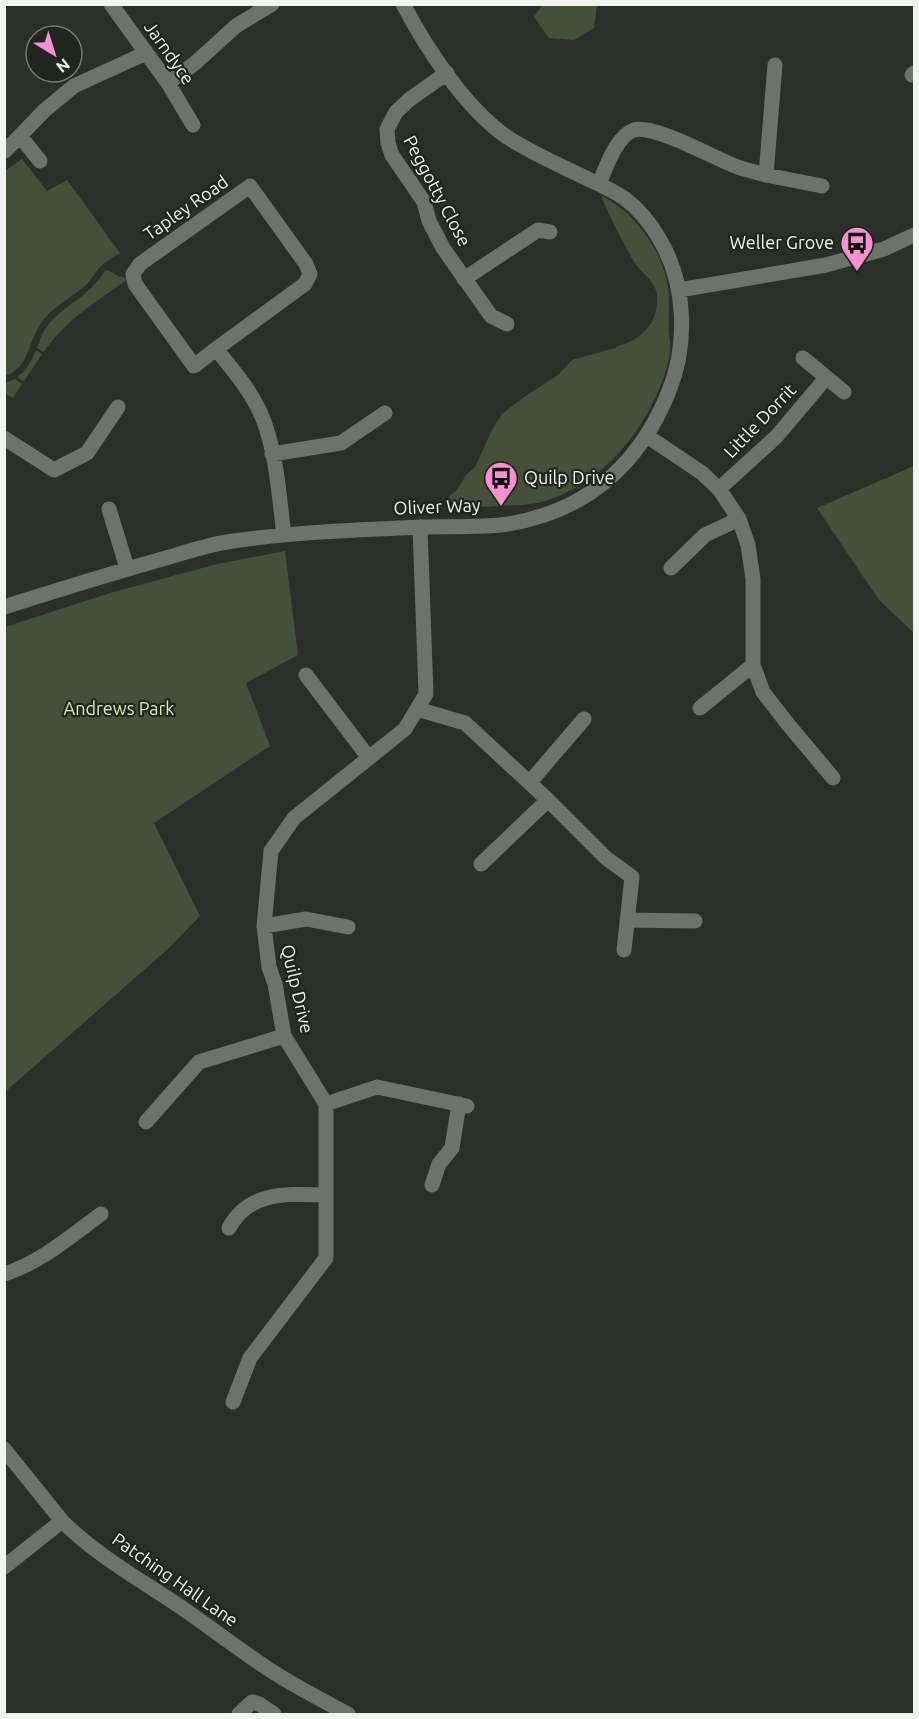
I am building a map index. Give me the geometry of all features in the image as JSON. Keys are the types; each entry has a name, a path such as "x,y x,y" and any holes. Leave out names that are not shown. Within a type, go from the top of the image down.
{"street":[{"name":"Jarndyce","path":"111,4 168,83 193,124"},
{"path":"168,83 194,64 236,26 272,4"},
{"name":"Oliver Way","path":"4,607 127,568 223,542 284,535 507,524 544,515 575,503 603,486 628,462 647,436 671,388 681,351 679,290 672,262 660,239 644,215 623,197 536,153 484,119 447,73 403,4"},
{"path":"5,151 45,110 74,86 146,52"},
{"path":"766,175 775,65"},
{"name":"Peggotty Close","path":"447,73 410,99 396,112 387,129 388,143 392,155 424,202 429,221 443,248 491,316 507,324"},
{"path":"599,184 619,143 625,136 634,130 648,130 670,137 737,167 822,186"},
{"path":"20,136 40,160"},
{"name":"Tapley Road","path":"250,186 306,264 310,274 305,284 216,349 194,366 135,284 133,274 140,264 250,186"},
{"name":"Peggotty Close","path":"464,279 530,234 538,230 550,232"},
{"path":"679,290 826,265 884,249 915,235"},
{"path":"216,349 249,391 263,419 272,454 284,535"},
{"path":"803,358 844,392"},
{"name":"Little Dorrit","path":"719,489 776,437 826,378"},
{"path":"4,438 54,470 87,453 118,407"},
{"path":"272,454 341,443 385,413"},
{"path":"647,436 702,473 719,489 739,519 748,545 753,579 753,664 764,692 833,778"},
{"path":"110,509 127,568"},
{"path":"671,568 705,535 739,519"},
{"name":"Quilp Drive","path":"326,1104 284,1036 275,984 269,967 264,926 271,851 294,818 405,729 426,694 420,527"},
{"path":"700,708 753,664"},
{"path":"306,675 369,758"},
{"path":"417,709 465,723 606,858 632,877 624,950"},
{"path":"530,783 584,719"},
{"path":"481,864 548,800"},
{"name":"Quilp Drive","path":"264,926 306,919 348,927"},
{"path":"627,920 695,921"},
{"path":"146,1122 199,1062 284,1036"},
{"path":"233,1402 250,1358 326,1258 326,1104 377,1087 463,1105 452,1148 439,1164 432,1185"},
{"path":"229,1228 233,1220 245,1208 260,1199 286,1195 326,1195"},
{"path":"4,1274 16,1271 56,1247 101,1214"},
{"name":"Patching Hall Lane","path":"4,1449 72,1532 264,1667 346,1714"},
{"path":"4,1567 62,1521"},
{"path":"239,1714 252,1702 274,1714"}],"green space":[{"path":"542,5 597,5 594,28 574,40 549,38 534,17"},
{"path":"22,159 47,191 67,180 120,253 103,264 86,285 48,315 38,328 18,368 5,376 5,171"},
{"path":"603,196 625,212 644,232 664,269 669,297 670,350 667,368 655,398 624,447 596,474 580,485 563,494 533,504 452,510 446,507 449,496 457,490 466,475 475,467 502,414 558,375 572,360 630,342 645,331 653,319 657,304 656,290 633,260 609,214"},
{"path":"108,270 127,280 71,321 44,352 37,348 42,334 54,318 85,294"},
{"path":"36,350 42,354 24,381 17,377 27,368"},
{"path":"15,379 22,384 13,398 5,395 5,383"},
{"path":"914,466 914,633 879,600 817,508"},
{"name":"Andrews Park","path":"285,551 298,655 246,683 270,746 154,823 200,916 169,948 5,1092 5,627 110,593 217,564"}],"place":[{"name":"Weller Grove","path":"857,272"},
{"name":"Quilp Drive","path":"501,507"}]}
